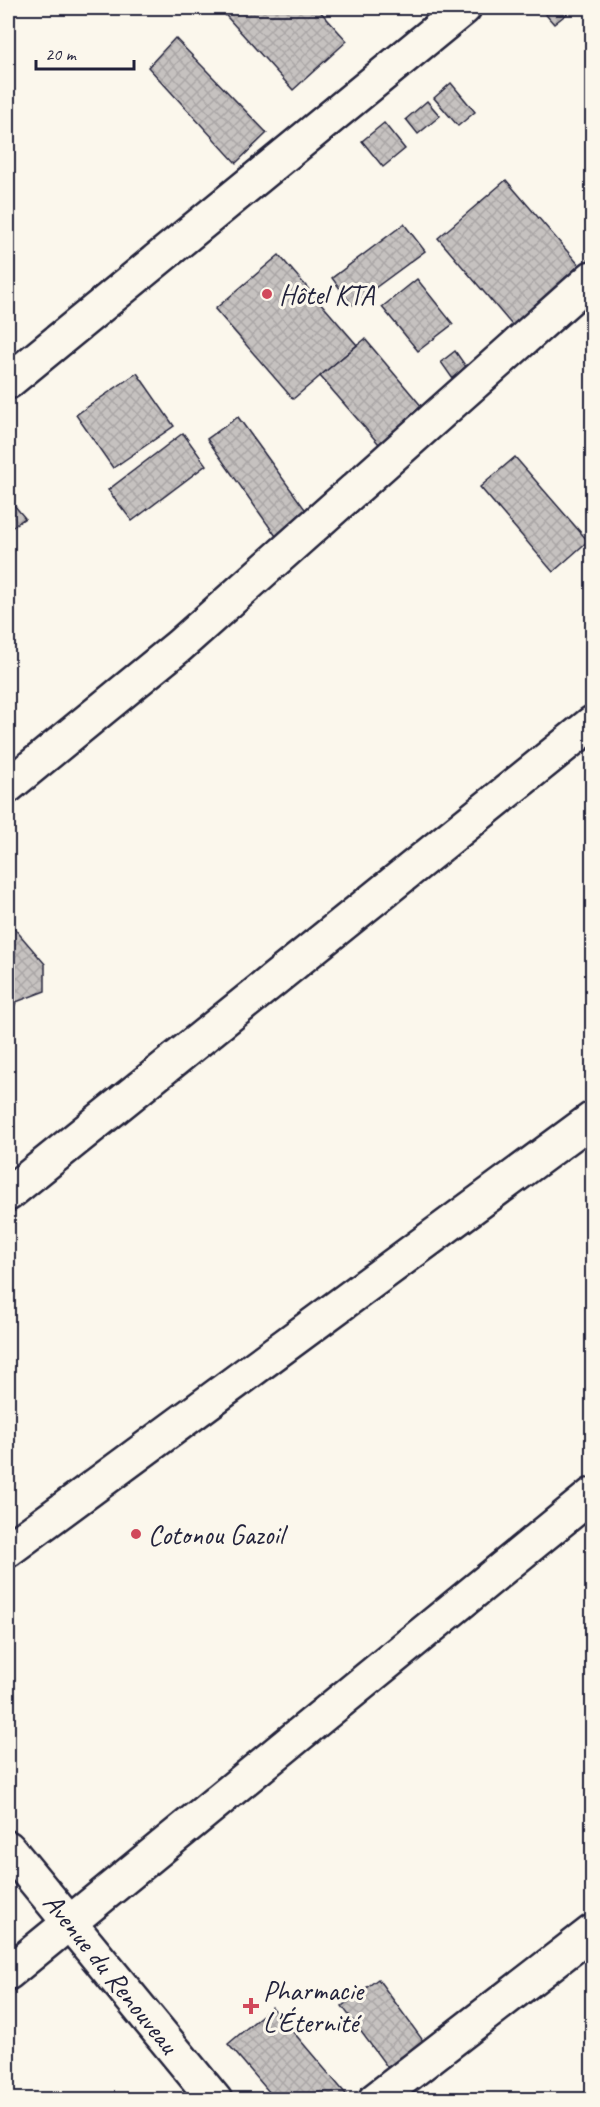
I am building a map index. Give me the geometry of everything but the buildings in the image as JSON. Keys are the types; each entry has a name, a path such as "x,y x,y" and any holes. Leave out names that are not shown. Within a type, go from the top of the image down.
{"street":[{"path":"8,382 464,8"},
{"path":"8,786 179,646 592,278"},
{"path":"8,1194 592,723"},
{"path":"8,1550 592,1119"},
{"path":"8,1973 592,1495"},
{"name":"Avenue du Renouveau","path":"8,1848 214,2100"},
{"path":"375,2100 592,1932"}],"place":[{"name":"Hôtel KTA","path":"267,294"},
{"name":"Cotonou Gazoil","path":"136,1534"},
{"name":"Pharmacie L'Éternité","path":"251,2006"}]}
